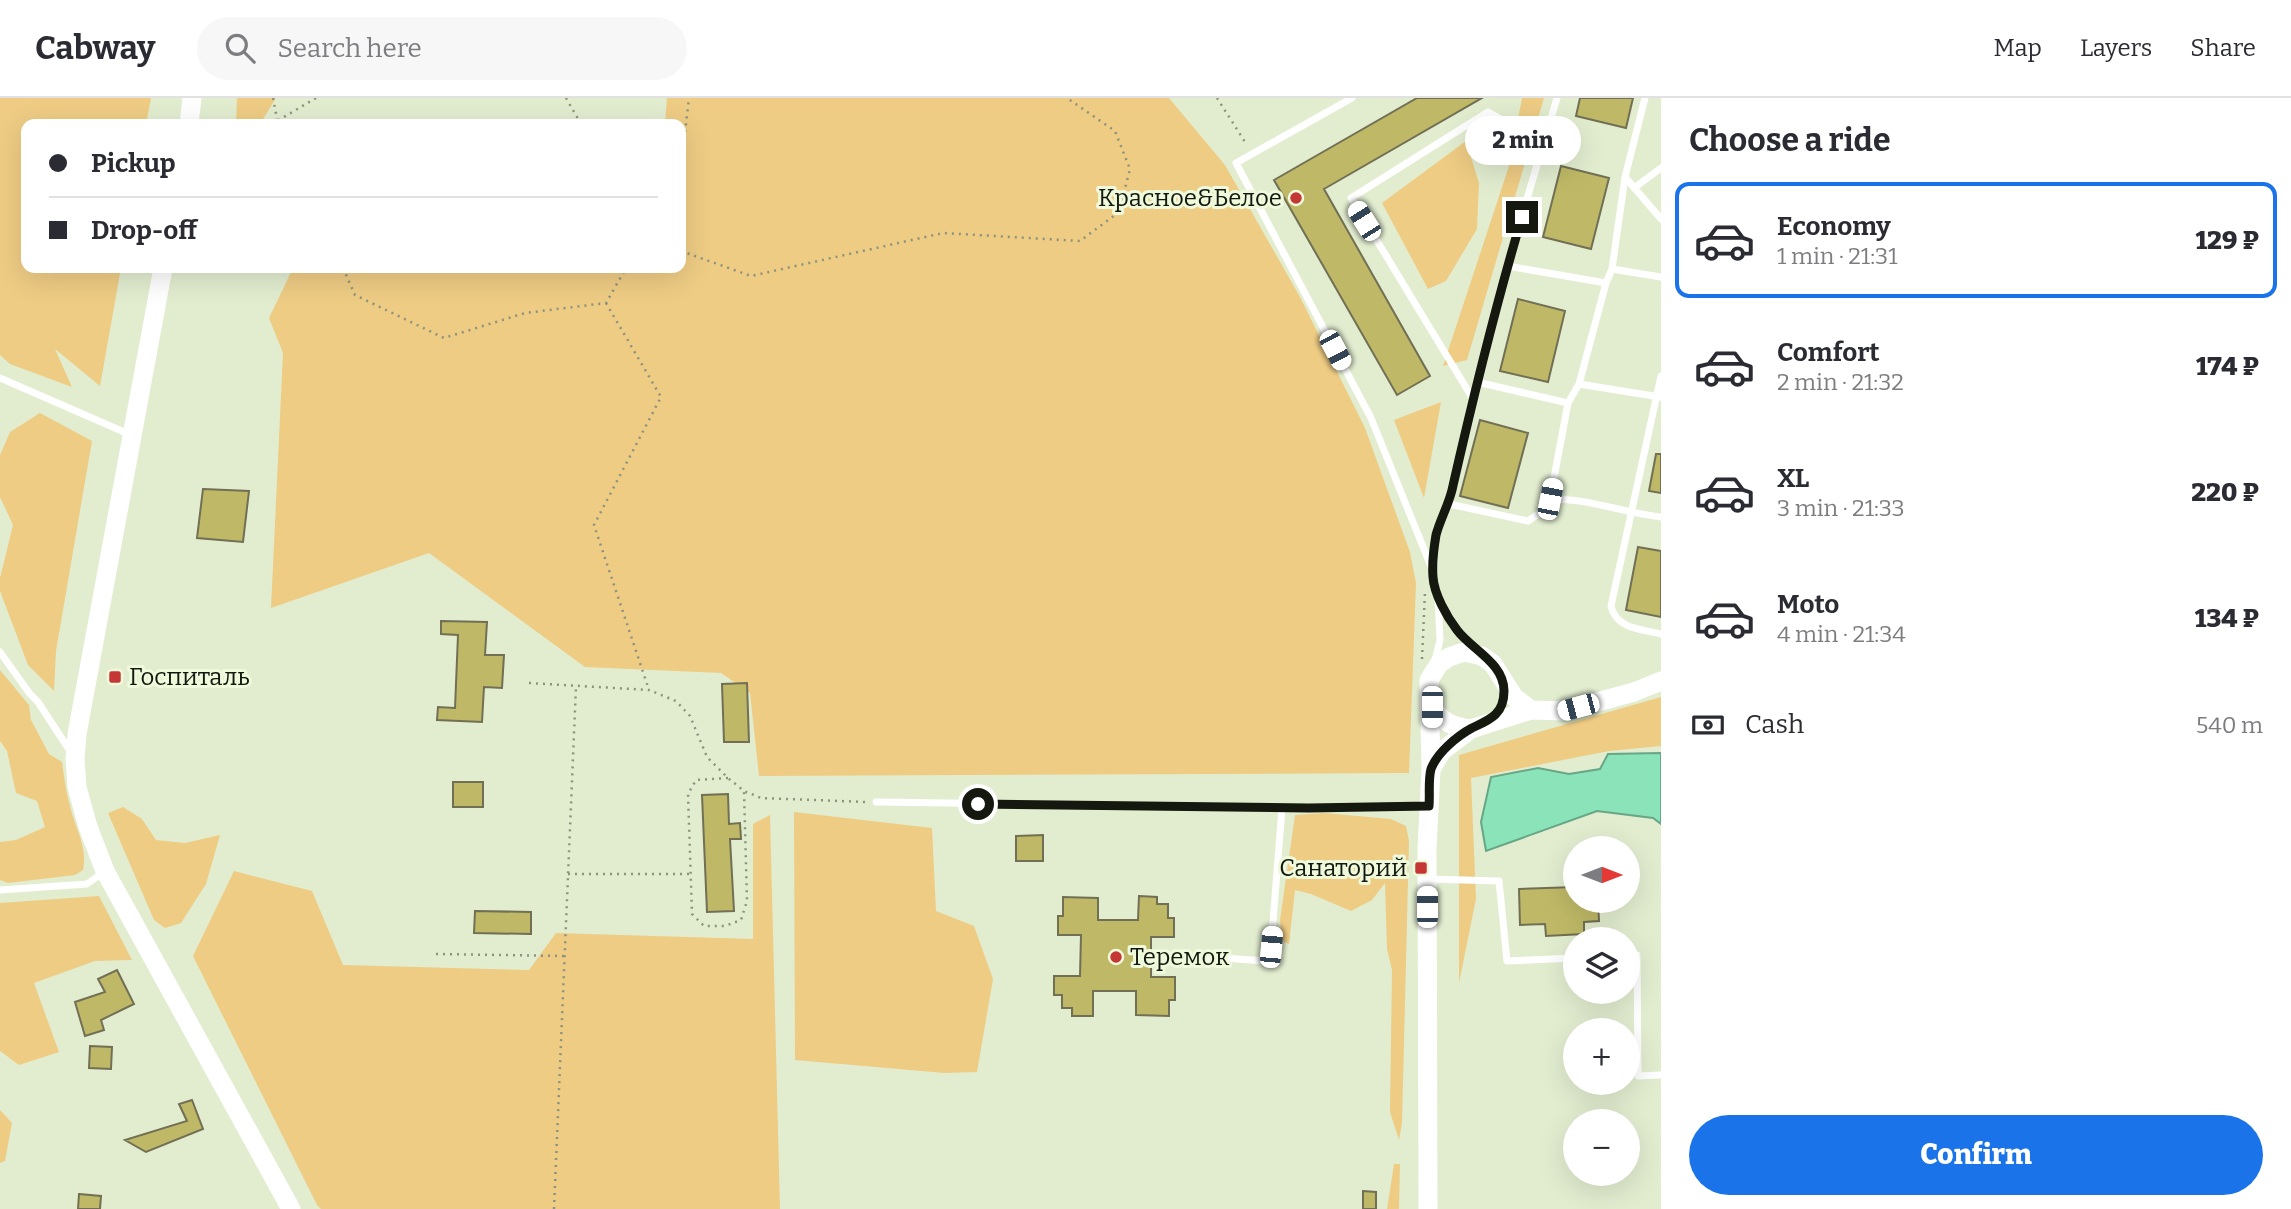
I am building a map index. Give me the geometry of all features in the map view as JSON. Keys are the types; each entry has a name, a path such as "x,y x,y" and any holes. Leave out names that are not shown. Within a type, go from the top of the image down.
{"main road":[{"path":"189,119 192,98"},
{"path":"162,273 82,699 75,759 78,787 88,827 105,871 291,1209"},
{"path":"1429,1209 1427,879 1432,707 1428,693 1433,671 1448,657 1464,652 1482,656 1493,664 1514,697 1531,710"},
{"path":"1432,769 1442,751 1493,718 1503,702 1503,680"},
{"path":"1432,707 1441,719 1455,727 1478,726 1531,710 1564,711 1634,692 1661,681"}],"lane":[{"path":"1352,98 1236,163 1371,418 1433,573 1438,597 1440,640 1433,671"},
{"path":"1433,573 1436,535 1449,504 1507,266 1558,98"},
{"path":"1449,504 1528,521 1541,512 1550,499 1568,403 1579,384 1612,269 1625,177 1645,98"},
{"path":"1474,399 1351,198 1488,112 1544,143"},
{"path":"1634,188 1661,168"},
{"path":"1625,177 1661,219"},
{"path":"1507,266 1606,283"},
{"path":"1612,269 1661,277"},
{"path":"1661,376 1659,396 1611,606 1613,616 1625,626 1661,634"},
{"path":"0,379 133,436"},
{"path":"1477,382 1568,403"},
{"path":"1579,384 1659,396"},
{"path":"1550,499 1569,498 1632,514 1661,517"},
{"path":"1438,597 1457,630 1482,656"},
{"path":"0,652 38,702 75,759"},
{"path":"876,802 1282,808 1429,806"},
{"path":"1195,956 1266,961 1271,947 1282,808"},
{"path":"0,890 87,884 105,871"},
{"path":"1427,879 1499,881 1507,961 1563,958"},
{"path":"1637,1004 1638,1076 1661,1075"}],"path":[{"path":"273,98 276,119"},
{"path":"283,119 316,98"},
{"path":"566,98 578,119"},
{"path":"686,124 689,98"},
{"path":"686,253 751,276 943,233 1080,241 1119,212 1130,169 1115,131 1067,98"},
{"path":"1217,98 1253,153"},
{"path":"344,273 355,295 444,338 525,313 606,303"},
{"path":"606,303 622,273"},
{"path":"606,303 661,397 594,525 649,690"},
{"path":"529,683 649,690 676,701 690,716 708,757 744,791 761,798 876,802"},
{"path":"554,1209 576,686"},
{"path":"728,778 696,780 688,794 692,914 704,926 725,926 741,920 747,901 744,791"},
{"path":"568,874 691,874"},
{"path":"436,954 565,956"}],"shaded area":[{"path":"0,98 151,98 147,119 21,119 21,273 120,273 100,386 55,349 72,387 10,364 0,355"},
{"path":"237,98 276,98 263,119 236,119"},
{"path":"667,98 1169,98 1225,165 1300,297 1365,428 1410,552 1416,583 1409,773 759,776 750,693 721,673 585,667 429,553 271,608 283,353 269,318 291,273 686,273 686,119 665,119"},
{"path":"1522,98 1544,98 1467,360 1443,366 1509,166"},
{"path":"1466,141 1479,183 1477,229 1446,281 1428,289 1382,203"},
{"path":"1441,402 1424,498 1394,420"},
{"path":"40,413 92,441 56,651 54,691 28,665 0,591 0,578 13,525 0,497 0,455 10,432"},
{"path":"0,670 29,705 31,720 49,754 62,762 72,814 84,853 83,870 75,875 8,883 0,880 0,842 16,840 45,827 37,801 16,793 7,751 0,741"},
{"path":"1661,697 1661,746 1609,751 1471,778 1476,899 1459,983 1459,755"},
{"path":"1661,753 1661,824 1653,818 1597,811 1486,851 1481,822 1491,777 1538,768 1569,774 1600,769 1608,754"},
{"path":"123,807 142,819 156,840 185,843 220,835 206,884 181,923 165,928 154,920 108,813"},
{"path":"794,812 932,828 936,911 974,926 993,979 977,1072 944,1073 795,1060"},
{"path":"1324,813 1391,819 1406,826 1409,841 1402,1123 1399,1140 1390,1112 1392,970 1387,949 1385,883 1372,900 1351,911 1295,890 1289,944 1282,941 1280,920 1295,815"},
{"path":"770,815 780,1209 321,1209 317,1205 193,956 234,871 312,891 343,965 529,970 556,933 753,939 753,824"},
{"path":"99,896 132,960 95,961 34,983 59,1052 19,1065 0,1051 0,903"},
{"path":"0,1110 12,1123 5,1161 0,1163"},
{"path":"1394,1164 1400,1164 1399,1209 1387,1209"}],"building":[{"path":"1417,98 1482,98 1324,189 1430,376 1397,395 1274,180"},
{"path":"1580,98 1633,98 1626,128 1576,116"},
{"path":"1561,166 1609,178 1591,249 1543,237"},
{"path":"1518,299 1565,311 1548,382 1500,371"},
{"path":"1480,420 1528,433 1508,508 1460,496"},
{"path":"1656,454 1661,454 1661,493 1649,491"},
{"path":"203,489 249,491 243,542 197,538"},
{"path":"1638,547 1661,551 1661,617 1626,610"},
{"path":"441,621 487,622 485,655 504,655 502,688 484,687 482,722 437,720 438,707 455,708 458,635 441,634"},
{"path":"747,683 749,742 724,742 722,684"},
{"path":"453,782 483,782 483,807 453,807"},
{"path":"728,794 729,824 740,823 741,839 730,839 734,911 707,912 702,795"},
{"path":"1043,835 1043,861 1016,861 1016,836"},
{"path":"1563,887 1563,914 1599,914 1599,921 1584,922 1584,927 1563,927 1563,935 1546,936 1545,924 1520,925 1519,889"},
{"name":"Теремок","path":"1139,896 1157,897 1157,904 1168,904 1168,918 1174,918 1174,937 1151,937 1151,977 1175,977 1175,1000 1169,1000 1169,1016 1136,1015 1136,991 1093,991 1093,1016 1072,1016 1072,1008 1062,1008 1062,995 1054,995 1054,976 1080,976 1081,935 1058,935 1058,916 1063,916 1063,897 1098,898 1098,920 1138,920"},
{"path":"475,911 531,912 531,934 474,933"},
{"path":"117,970 134,1004 101,1020 104,1030 85,1036 75,1002 105,992 98,979"},
{"path":"90,1046 112,1047 111,1069 89,1068"},
{"path":"192,1100 203,1129 146,1152 125,1140 187,1121 179,1104"},
{"path":"1363,1191 1376,1192 1376,1209 1363,1209"},
{"path":"79,1194 101,1196 100,1209 78,1209"}],"place":[{"name":"Красное&Белое","path":"1296,198"},
{"name":"Госпиталь","path":"115,677"},
{"name":"Санаторий","path":"1421,868"},
{"name":"Теремок","path":"1116,957"}],"route":[{"path":"978,804 1309,808 1429,806 1432,769 1442,751 1471,729 1493,718 1503,702 1503,680 1493,664 1457,630 1438,597 1433,578 1436,535 1449,504 1477,382 1522,217"}]}
